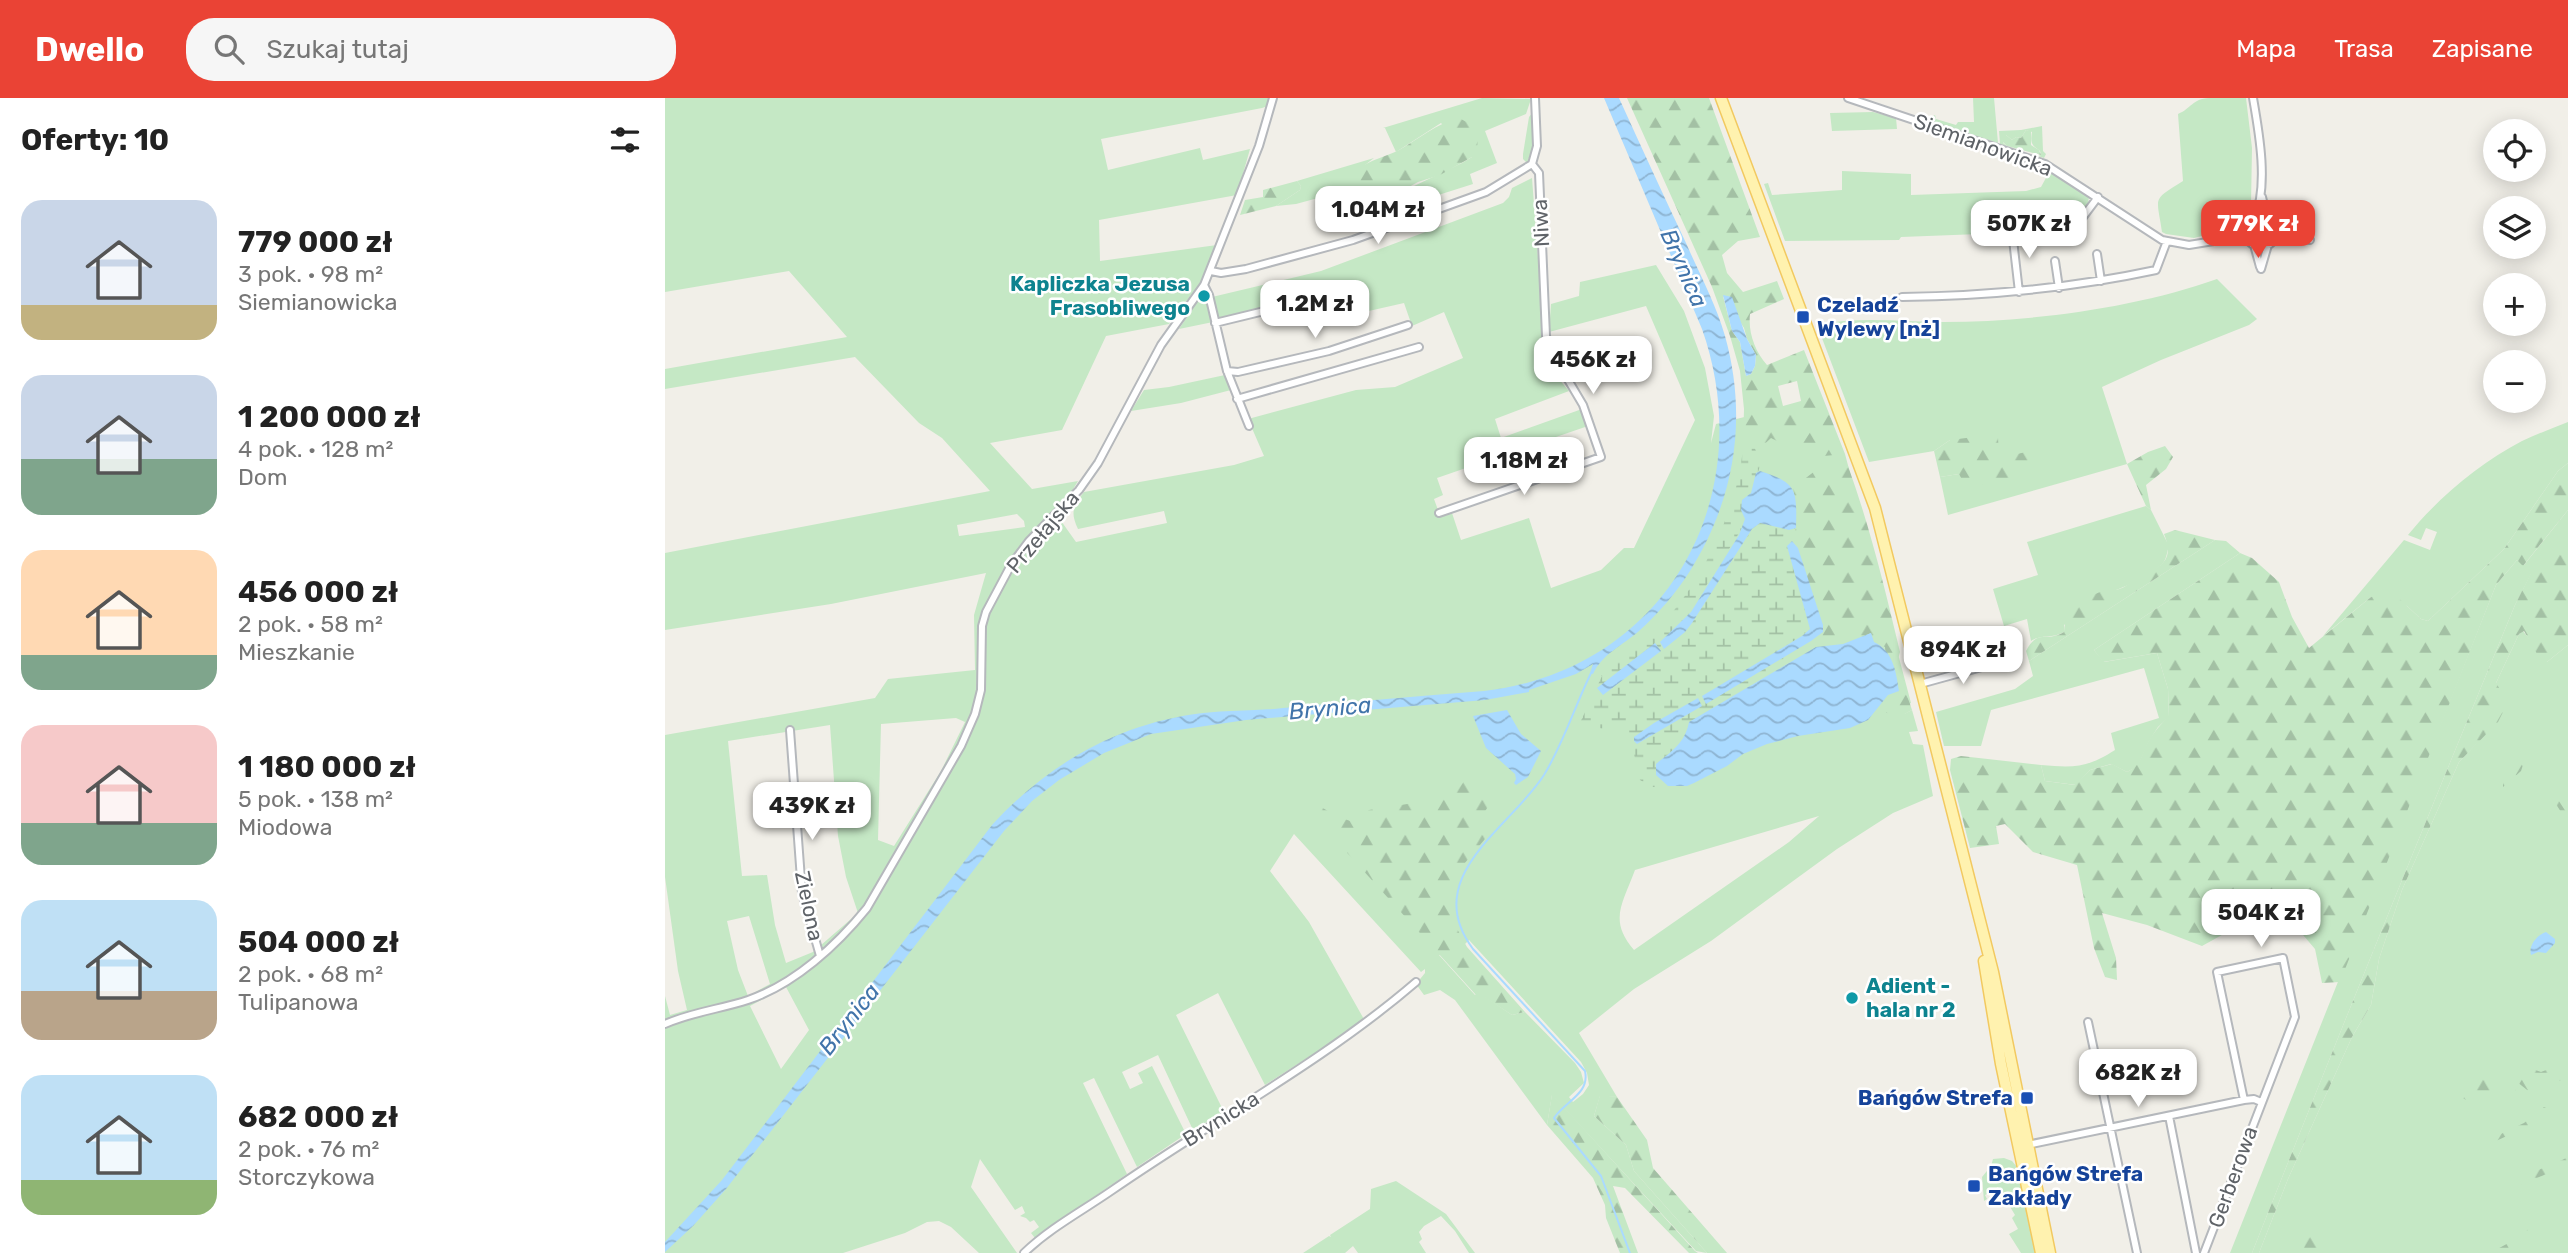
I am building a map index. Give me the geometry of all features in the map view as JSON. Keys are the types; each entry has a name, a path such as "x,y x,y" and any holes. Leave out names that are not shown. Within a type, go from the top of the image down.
{"main road":[{"path":"1721,98 1867,485 1980,926 2001,1065 2050,1253"},
{"path":"2023,1145 2041,1253"}],"street":[{"name":"Przełajska","path":"665,1024 683,1016 748,1000 777,987 849,931 867,908 961,746 975,714 981,690 982,626 986,612 1011,565 1079,490 1098,463 1161,345 1211,271 1259,146 1273,98"},
{"name":"Niwa","path":"1439,513 1601,457 1583,405 1551,351 1546,336 1539,173 1532,164 1537,146 1535,98"},
{"name":"Siemianowicka","path":"1848,98 2045,164 2147,231 2167,241 2193,245 2226,239 2252,243"},
{"path":"2253,98 2259,141 2261,192 2267,218 2275,227 2298,238 2310,240"},
{"path":"1211,271 1221,274 1246,270 1353,240 1486,192 1532,164"},
{"path":"2261,192 2254,219 2247,227 2247,234 2261,269 2275,227"},
{"path":"2063,223 2083,217 2098,197"},
{"path":"2254,219 2267,218"},
{"name":"Siemianowicka","path":"2226,239 2247,227"},
{"path":"2012,230 2019,292"},
{"path":"2252,243 2298,238"},
{"path":"1902,297 1963,296 2059,288 2156,270 2167,241"},
{"path":"2097,254 2101,281"},
{"path":"2056,261 2059,288"},
{"path":"1203,285 1209,295 1227,371 1249,426"},
{"path":"1215,323 1281,307"},
{"path":"1227,371 1238,372 1329,351 1408,325"},
{"path":"1237,399 1419,347"},
{"path":"1920,684 2000,662"},
{"name":"Zielona","path":"790,730 802,893 820,956"},
{"name":"Gerberowa","path":"2204,1253 2295,1017 2284,958 2217,972 2243,1100"},
{"name":"Brynicka","path":"1024,1253 1042,1237 1374,1016 1416,982"},
{"path":"2088,1022 2137,1253"},
{"path":"2023,1145 2243,1100 2254,1099 2261,1102"},
{"path":"2169,1116 2196,1253"}],"green space":[{"path":"665,98 1270,98 1268,106 1262,108 1101,139 1108,170 1200,148 1203,160 1250,149 1237,195 1099,220 1100,261 1217,245 1203,279 1169,324 1106,336 1062,430 990,443 1032,489 1078,481 1069,496 1039,527 1045,534 1059,518 1076,542 1167,523 1164,511 1078,529 1074,509 1084,492 1234,465 1264,456 1248,419 1356,390 1395,387 1463,358 1444,312 1412,326 1404,303 1360,313 1343,288 1217,318 1212,297 1321,271 1503,203 1512,188 1532,178 1546,364 1569,391 1495,419 1501,438 1582,409 1588,426 1437,478 1443,495 1434,499 1438,510 1450,507 1461,540 1529,518 1551,588 1601,570 1624,548 1634,548 1695,420 1646,306 1549,332 1551,304 1579,296 1580,282 1656,265 1684,311 1705,368 1714,416 1711,443 1716,424 1805,402 1842,454 1845,454 1911,703 1902,708 1904,714 1912,710 1918,731 1909,732 1913,744 1923,745 1933,796 1893,813 1837,849 1711,941 1634,989 1579,1033 1617,1097 1600,1096 1594,1116 1626,1145 1634,1171 1707,1253 1696,1251 1552,1095 1547,1125 1455,1000 1440,990 1424,995 1416,984 1425,969 1421,972 1294,834 1270,871 1309,922 1365,1021 1265,1085 1218,993 1176,1015 1224,1112 1193,1130 1158,1055 1122,1072 1130,1089 1143,1083 1138,1073 1152,1066 1186,1134 1137,1167 1094,1078 1083,1083 1127,1174 1035,1238 1031,1233 1039,1227 1034,1220 1030,1222 1020,1216 1025,1213 1022,1206 1015,1210 980,1159 971,1187 1017,1253 979,1253 951,1227 939,1221 927,1222 905,1233 843,1253 665,1253 665,996 670,1015 687,1010 678,971 665,877 665,735 875,698 888,679 975,670 974,615 986,573 831,604 665,630 665,553 990,491 942,438 919,423 855,357 665,389 665,369 847,337 789,271 665,292","holes":["1017,514 1024,521 1025,527 959,536 957,525","956,718 965,722 941,771 894,846 878,840 881,724","830,725 838,836 846,877 858,913 813,952 786,963 775,925 767,875 742,876 728,741","1819,816 1789,842 1634,950 1622,929 1620,911 1635,870","749,916 770,984 748,996 738,970 727,921","1469,940 1581,1062 1589,1085 1583,1094 1573,1102 1569,1097 1584,1083 1581,1072 1525,1012 1512,1015 1478,992 1475,995 1439,955 1458,951","786,987 809,1030 781,1069 750,1006"]},
{"path":"1482,98 1531,99 1526,114 1485,131 1497,163 1470,174 1473,184 1366,218 1362,207 1326,218 1318,198 1276,206 1300,190 1301,186 1297,181 1374,158 1365,165 1369,194 1387,199 1462,163 1472,157 1441,123 1396,152 1383,128"},
{"path":"1627,98 1709,98 1760,237 1738,241 1722,255 1727,273 1743,292 1777,281 1784,299 1750,314 1753,341 1767,365 1804,350 1845,454 1813,457 1803,443 1811,431 1805,427 1781,443 1771,438 1756,452 1753,444 1743,444 1744,409 1740,371 1712,287","holes":["1723,296 1744,328 1756,355 1755,366 1751,374 1746,376 1740,342 1732,331","1797,381 1801,401 1783,406 1778,386"]},
{"path":"1973,98 1994,98 1998,143 1931,121 1931,117 1935,115 1936,119 1956,125 1958,122 1974,122"},
{"path":"2209,98 2246,98 2252,148 2251,205 2239,215 2230,229 2194,238 2166,234 2162,232 2159,200 2183,181 2178,114 2195,102"},
{"path":"1533,112 1533,147 1527,163 1523,154 1529,117"},
{"path":"1873,112 1896,118 1897,129 1832,131 1830,113"},
{"path":"1459,118 1474,126 1479,133 1472,157 1387,199 1369,194 1361,198 1354,195 1354,176 1359,169"},
{"path":"2042,126 2043,151 2046,154 2044,158 2038,156 2041,155 2040,151 2032,144 2032,132 2026,130 2021,138 2012,140 2006,135 2003,143 2007,146 2000,144 1999,131"},
{"path":"2026,130 2031,131 2031,145 2039,150 2041,155 2007,146 2002,141 2003,135 2012,140 2021,138"},
{"path":"2048,166 2089,197 2087,206 2080,214 2068,219 2066,214 2011,221 2006,225 2006,233 1901,237 1899,240 1785,241 1764,184 1768,183 1772,195 1842,190 1842,171 1911,174 1911,195 2026,191 2041,187 2047,176"},
{"path":"1297,181 1301,186 1300,190 1276,206 1240,215 1245,200 1263,197 1263,190"},
{"path":"2217,279 2257,319 2249,325 2102,387 2127,464 1948,515 1940,477 1959,474 1999,458 1950,440 1934,451 1869,462 1817,325 1864,320 1944,322 2047,316 2152,298"},
{"path":"1205,290 1213,322 1179,329"},
{"path":"1225,375 1231,390 1181,403 1131,411 1144,390"},
{"path":"2568,422 2568,463 2558,471 2504,549 2428,621 2421,619 2407,606 2371,597 2323,636 2404,540 2430,550 2437,532 2426,528 2421,540 2408,535 2446,495 2506,450"},
{"path":"1998,437 1999,458 2026,452 2033,468 2022,479 1966,487 1959,474 1940,477 1934,451 1950,440"},
{"path":"1743,444 1753,444 1761,463 1751,493 1743,504 1744,525 1686,618 1685,632 1752,529 1760,523 1789,530 1796,528 1792,541 1787,546 1810,628 1802,636 1702,697 1706,703 1811,641 1816,647 1751,684 1686,735 1680,745 1656,764 1656,775 1668,786 1652,787 1640,780 1633,752 1624,736 1607,729 1578,727 1602,676 1599,673 1655,631 1671,614 1702,570 1715,545 1735,493"},
{"path":"2165,446 2173,457 2166,469 2146,485 2151,510 2146,506 2127,464"},
{"path":"2568,463 2568,510 2523,566 2517,560 2496,585 2340,982 2322,983 2315,949 2292,922 2258,915 2202,946 2147,925 2102,913 2116,958 2117,980 2105,977 2094,948 2077,865 2033,852 2005,824 1996,826 1999,844 1970,848 1950,770 1951,759 1961,756 2041,765 2045,781 2075,785 2090,770 2112,764 2127,772 2132,769 2140,760 2152,736 2169,716 2168,689 2157,653 2103,662 2094,650 2240,553 2252,558 2279,582 2292,617 2309,648 2371,597 2392,592 2421,619 2428,621 2504,549 2558,471"},
{"path":"1848,466 1870,535 1900,652 1900,673 1912,710 1901,716 1877,711 1889,695 1885,647 1874,642 1871,633 1843,644 1816,647 1811,641 1819,636 1792,541 1797,509 1793,488 1820,467"},
{"path":"2146,506 2151,510 2169,546 2160,566 2116,590 2064,625 2064,632 2060,634 2031,641 2027,619 2004,626 1993,589 2038,575 2027,542"},
{"path":"2568,510 2568,611 2531,574 2515,605 2448,766 2252,1253 2230,1253 2496,585 2517,560 2524,565"},
{"path":"2175,530 2215,540 2029,661 2026,651 2030,644 2039,638 2064,632 2069,615 2080,603 2112,587 2116,590 2122,588 2163,563 2168,552 2164,534"},
{"path":"2568,531 2568,645 2547,662 2541,661 2524,631 2519,634 2496,683 2508,702 2498,722 2459,762 2402,890 2379,959 2371,1005 2352,1037 2288,1179 2259,1253 2252,1253 2515,605 2531,573"},
{"path":"2215,540 2226,541 2240,553 2094,650 2104,662 2157,653 2168,689 2169,717 2158,727 2138,766 2127,772 2111,764 2090,770 2076,785 2045,781 2041,765 2072,766 2096,760 2115,750 2111,733 2159,718 2144,668 1991,710 1981,746 1944,746 1936,712 2015,689 2033,676 2029,661"},
{"path":"2523,631 2547,662 2568,645 2568,1253 2259,1253 2288,1179 2352,1037 2371,1005 2379,959 2402,890 2459,762 2476,744 2496,683 2519,634"},
{"path":"2523,746 2568,815 2568,823 2533,768 2527,764 2503,787 2517,764"},
{"path":"1468,776 1491,791 1493,799 1478,822 1490,833 1459,870 1456,927 1467,947 1525,1012 1512,1015 1478,993 1476,995 1302,803 1308,799 1336,816 1353,822 1369,810 1452,797"},
{"path":"2559,1065 2568,1067 2568,1079 2544,1084 2536,1092 2531,1093 2512,1078 2515,1071 2530,1068 2541,1072"},
{"path":"2487,1077 2491,1077 2497,1089 2514,1086 2517,1093 2498,1098 2463,1098"},
{"path":"1552,1094 1698,1253 1689,1253 1625,1188 1613,1186 1638,1253 1620,1253 1606,1218 1605,1205 1593,1178 1547,1125"},
{"path":"1600,1095 1617,1097 1647,1140 1653,1168 1727,1253 1707,1253 1634,1171 1626,1145 1594,1116"},
{"path":"2544,1107 2549,1113 2532,1124 2454,1164 2446,1166 2444,1163 2459,1158 2524,1123"},
{"path":"2568,1157 2568,1164 2560,1168 2500,1194 2495,1191 2510,1181"},
{"path":"2004,1158 2017,1167 2035,1253 2021,1253 2009,1234 2018,1229 2012,1218 2015,1215 2009,1205 2005,1207 2002,1203 2006,1200 1998,1187 1985,1195 1987,1199 1984,1201 1982,1177 1993,1159"},
{"path":"1396,1181 1446,1214 1475,1253 1469,1253 1455,1231 1441,1216 1419,1232 1422,1239 1419,1242 1426,1253 1358,1253 1353,1246 1345,1253 1303,1253 1370,1209 1371,1189"},
{"path":"2567,1207 2568,1216 2550,1222 2506,1253 2490,1253 2514,1240 2545,1217"},
{"path":"2314,1228 2323,1234 2324,1252 2302,1253 2308,1235"}],"water":[{"name":"Brynica","path":"1604,98 1619,98 1712,300 1725,336 1732,367 1736,427 1727,487 1705,544 1673,595 1639,631 1607,656 1593,674 1590,673 1593,664 1576,674 1529,692 1485,700 1246,720 1151,734 1104,753 1059,780 1032,801 1004,831 726,1189 665,1252 665,1242 722,1180 992,825 1037,783 1062,765 1114,736 1172,718 1213,712 1484,691 1548,676 1603,649 1649,612 1683,565 1707,512 1718,453 1717,392 1702,329"},
{"path":"1723,295 1732,297 1747,339 1756,355 1755,366 1751,374 1746,376 1740,342 1732,331"},
{"path":"1760,471 1781,479 1792,489 1796,504 1796,528 1789,530 1760,523 1752,529 1692,623 1664,649 1660,642 1691,612 1739,535 1745,519 1741,510 1742,500 1751,493 1756,473"},
{"path":"1792,541 1798,548 1823,632 1706,704 1702,696 1810,629 1787,546"},
{"path":"1871,633 1874,642 1885,651 1892,662 1899,691 1888,695 1868,720 1850,728 1767,744 1743,754 1727,766 1687,786 1668,786 1656,775 1656,764 1681,741 1689,722 1816,647 1843,644"},
{"path":"1655,643 1661,651 1603,695 1597,688"},
{"path":"1698,698 1702,706 1637,744 1634,741 1634,737 1654,723"},
{"path":"1507,710 1521,734 1541,751 1528,777 1516,785 1515,774 1486,748 1473,716"},
{"path":"2546,932 2555,939 2555,943 2546,953 2531,955 2534,941"}],"waterway":[{"path":"1591,673 1544,775 1475,855 1463,876 1457,899 1459,923 1473,949 1585,1071 1584,1086 1554,1118 1601,1176 1630,1253"}],"place":[{"name":"Kapliczka Jezusa Frasobliwego","path":"1204,296"},
{"name":"Czeladź Wylewy [nż]","path":"1803,317"},
{"name":"Adient - hala nr 2","path":"1852,998"},
{"name":"Bańgów Strefa","path":"2027,1098"},
{"name":"Bańgów Strefa Zakłady","path":"1974,1186"}]}
